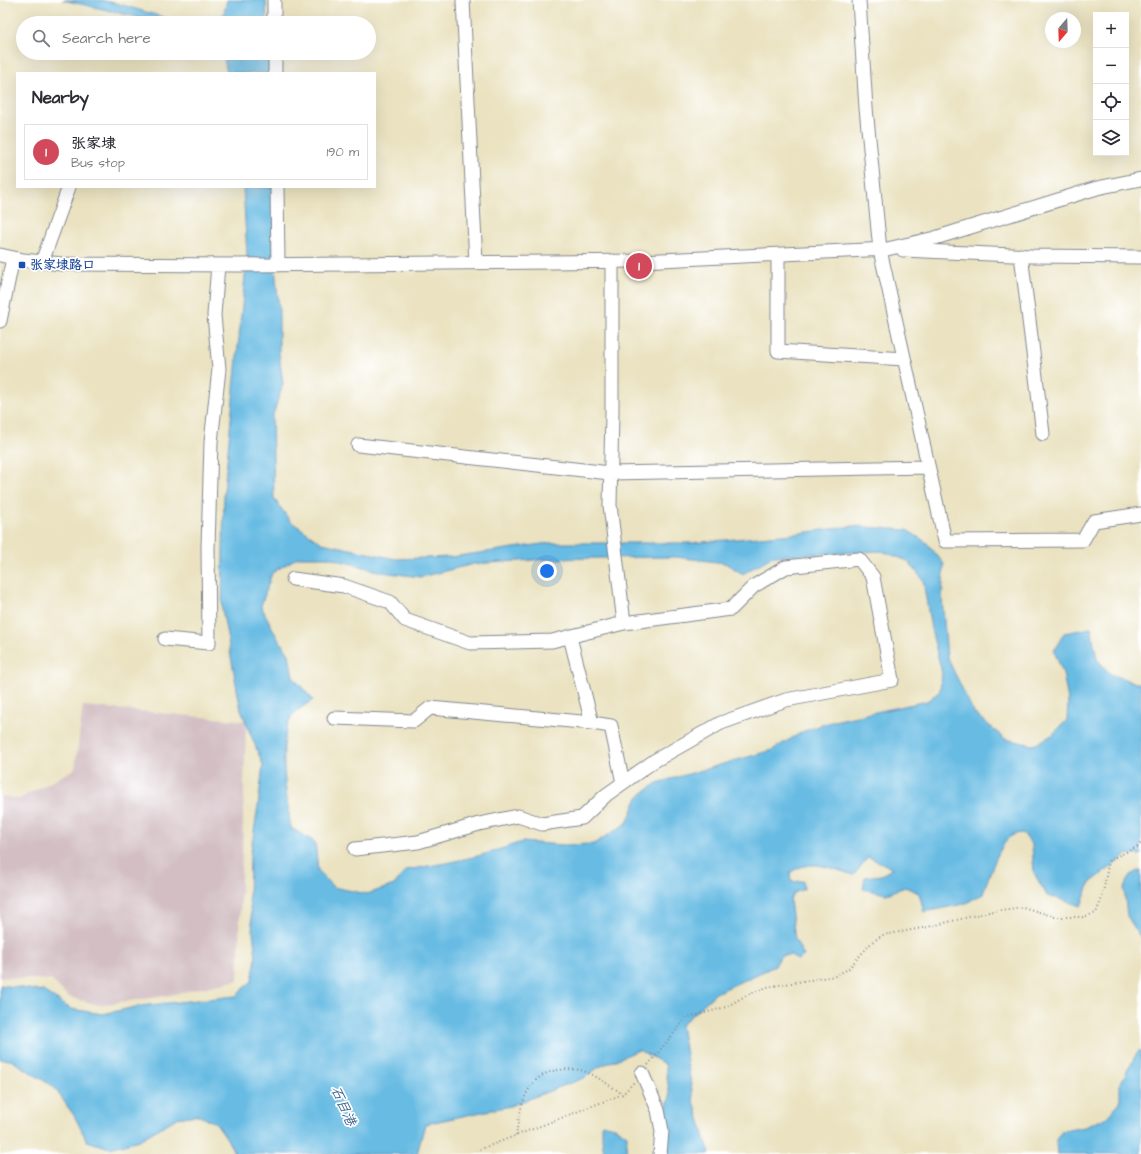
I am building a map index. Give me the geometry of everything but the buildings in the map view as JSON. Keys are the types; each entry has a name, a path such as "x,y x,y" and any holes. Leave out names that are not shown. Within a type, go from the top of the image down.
{"street":[{"path":"274,0 274,16"},
{"path":"463,0 476,263"},
{"path":"859,0 866,108 883,249 904,359 945,541 1083,540 1094,521 1141,514"},
{"path":"275,60 275,72"},
{"path":"883,249 935,238 1097,188 1141,179"},
{"path":"42,262 69,188"},
{"path":"277,188 278,265"},
{"path":"0,255 62,264 218,265 641,261 883,249 1021,255 1141,257"},
{"path":"778,255 778,351 904,359"},
{"path":"1021,255 1043,434"},
{"path":"0,321 13,258"},
{"path":"612,261 610,505 624,623"},
{"path":"165,639 209,643 208,548 211,450 219,369 214,315 218,265"},
{"path":"358,445 610,473 928,467"},
{"path":"293,579 344,586 390,602 405,620 470,643 552,641 624,623 731,609 754,586 786,567 859,559 873,577 892,680 786,700 721,723 654,761 606,795 582,818 542,824 518,816 479,824 418,842 355,849"},
{"path":"570,637 592,723"},
{"path":"334,718 414,721 430,708 611,726 623,783"},
{"path":"642,1073 658,1110 662,1130 660,1154"}],"path":[{"path":"476,1151 623,1094 642,1073 686,1018 726,1007 745,996 767,987 835,976 848,969 872,942 883,935 928,927 993,911 1023,907 1055,917 1083,917 1096,913 1102,898 1109,860 1137,847 1141,843"},
{"path":"516,1136 519,1111 527,1091 541,1076 554,1071 571,1068 586,1072 623,1094"}],"shaded area":[{"path":"83,706 246,721 238,980 165,996 98,1005 69,997 51,980 0,977 0,796 19,799 75,769"}],"water":[{"path":"63,0 101,0 159,16 133,16"},
{"path":"227,0 266,0 267,16 221,16 224,13"},
{"path":"224,60 269,60 270,72 227,72"},
{"name":"石目港","path":"243,188 275,188 273,245 279,310 279,354 283,384 272,418 274,498 290,521 322,543 396,559 451,557 549,543 691,543 793,534 853,526 907,530 926,542 944,564 942,597 947,657 974,713 1005,739 1034,745 1052,735 1067,720 1068,700 1063,673 1054,651 1064,633 1091,628 1097,659 1110,674 1136,683 1141,683 1141,855 1128,854 1090,883 1081,906 1047,896 1034,873 1032,845 1023,833 1011,836 1002,847 987,880 983,894 964,904 924,912 919,893 905,887 886,894 863,889 865,877 881,875 892,869 868,857 854,875 813,865 798,868 790,873 791,882 803,881 804,889 794,893 790,900 795,939 804,956 797,960 791,955 781,955 775,966 716,993 681,1025 694,1102 710,1154 661,1154 659,1129 670,1097 665,1064 639,1050 599,1067 584,1078 510,1106 425,1124 417,1154 235,1154 226,1137 216,1123 197,1115 177,1118 139,1140 110,1148 87,1141 75,1117 54,1087 11,1060 0,1059 0,985 43,991 71,1009 103,1014 140,1006 236,996 252,981 256,958 249,898 250,857 263,765 241,710 222,609 224,491 247,255","holes":["882,551 908,561 923,580 931,629 942,673 940,691 927,701 834,721 804,731 772,750 657,783 638,797 627,823 594,844 564,845 522,842 482,855 406,870 394,885 367,894 333,887 318,870 315,842 291,828 284,771 287,728 291,717 298,710 313,700 293,677 289,654 278,639 261,606 272,573 298,557 327,557 382,572 420,577 474,564 548,559 676,557 725,563 743,574 773,556"]},
{"path":"1141,870 1141,938 1127,916 1124,888 1130,875"},
{"path":"1138,1051 1141,1051 1141,1154 1057,1154 1056,1142 1062,1131 1085,1127 1107,1117 1120,1102 1120,1084"},
{"path":"602,1124 615,1127 627,1135 626,1154 604,1154"}],"place":[{"name":"张家埭路口","path":"22,265"},
{"name":"张家埭","path":"639,266"}]}
